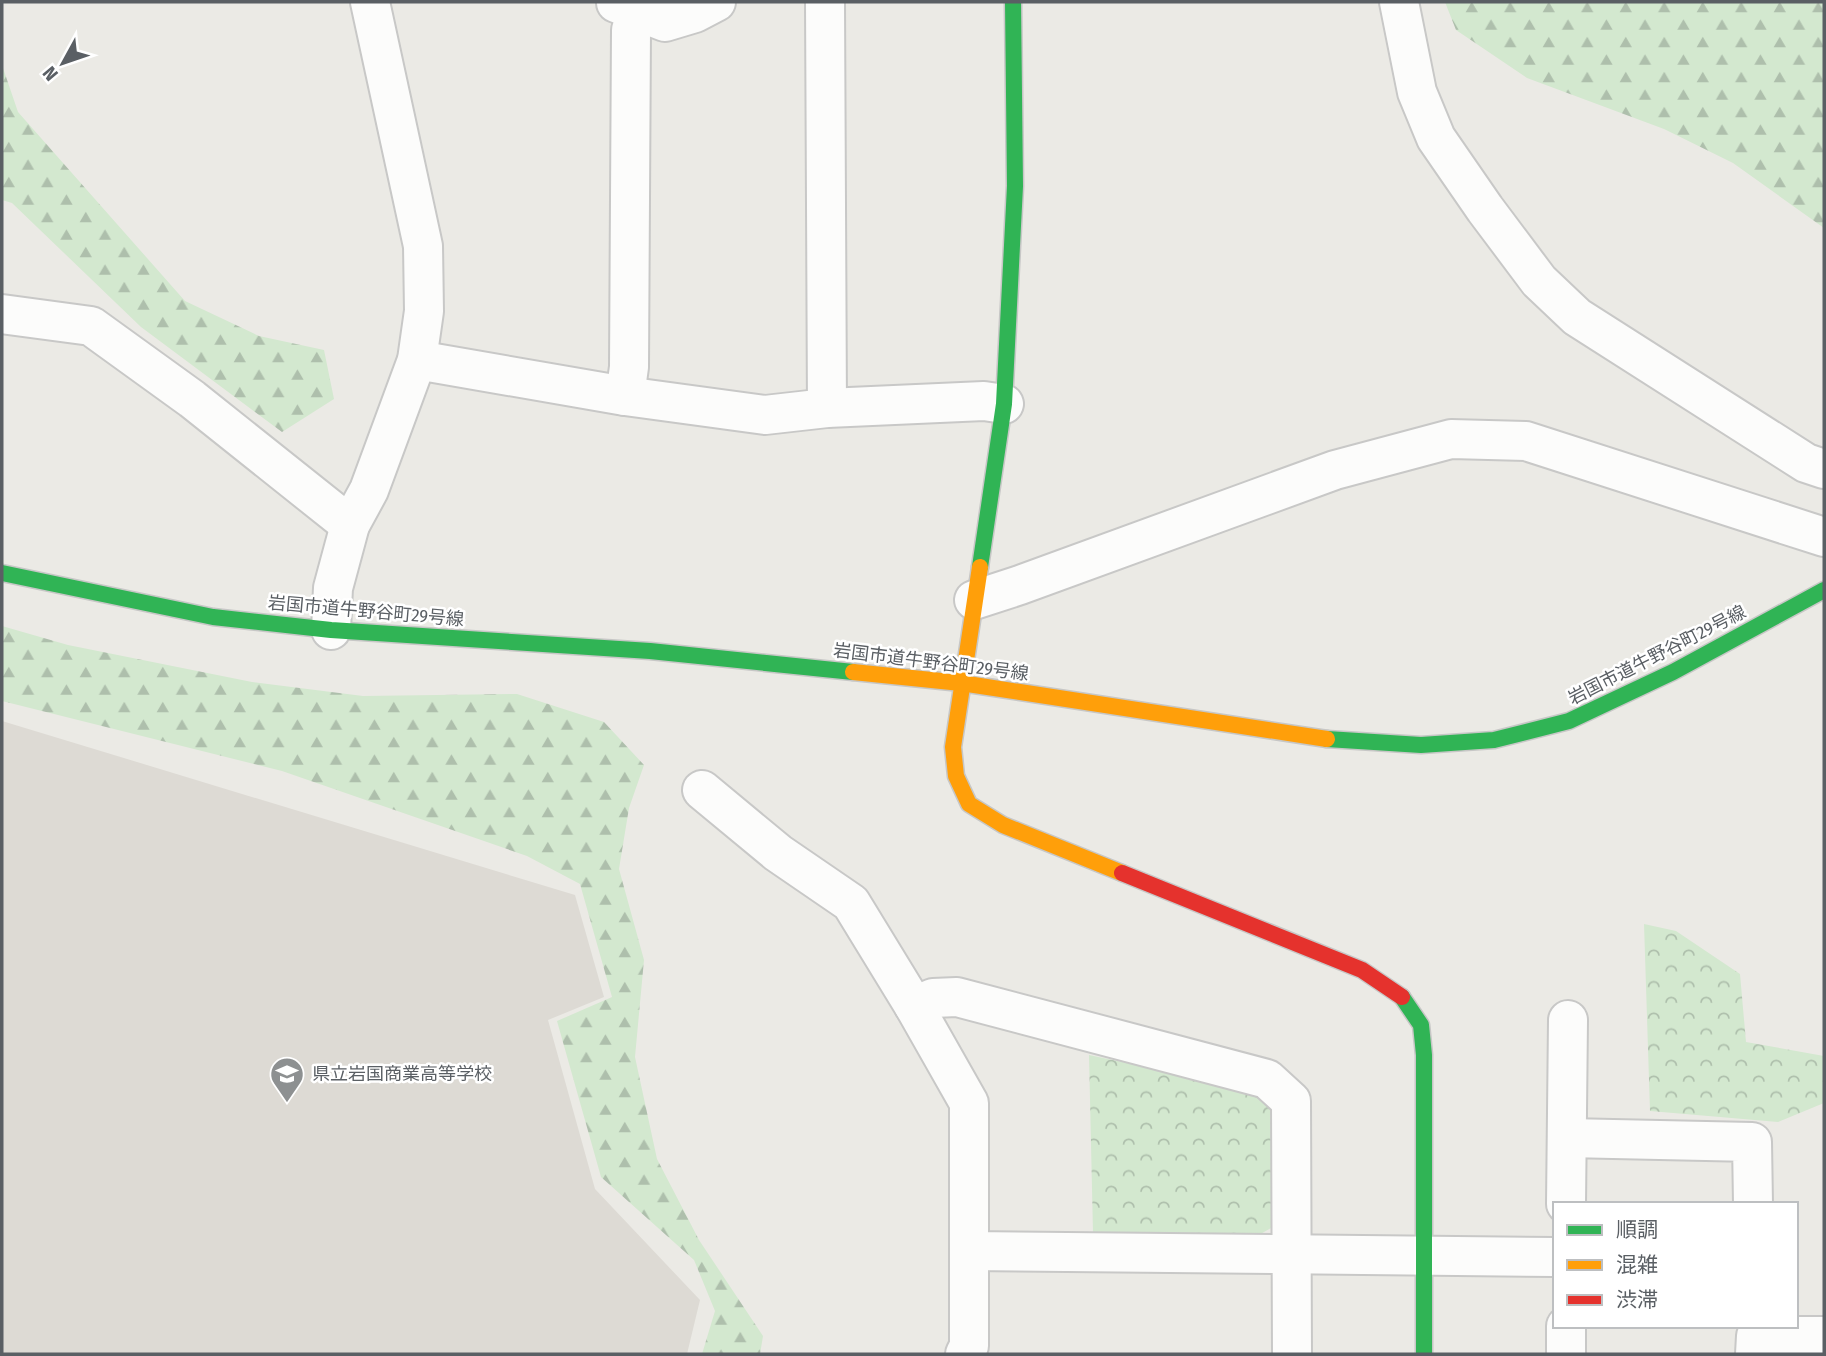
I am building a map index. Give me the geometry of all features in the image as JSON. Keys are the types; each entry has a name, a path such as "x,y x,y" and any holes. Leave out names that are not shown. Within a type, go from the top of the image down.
{"street":[{"path":"331,630 333,588 351,525 369,490 417,360 424,311 423,246 370,2"},
{"path":"626,7 665,22 695,13 716,2"},
{"path":"825,2 827,408"},
{"path":"1013,2 1016,186 1004,404 961,683 953,747 956,776 969,803 1003,825 1362,970 1402,997 1421,1025 1424,1055 1424,1354"},
{"path":"1399,2 1417,92 1436,138 1539,281 1577,317 1806,463 1824,469"},
{"path":"625,396 629,367 631,30 626,7"},
{"path":"2,314 91,326 192,399 351,525"},
{"path":"417,360 625,396 765,415 827,408 984,401 1004,404"},
{"path":"974,600 1335,470 1451,439 1526,441 1824,537"},
{"name":"岩国市道牛野谷町29号線","path":"2,573 213,617 331,630 650,651 961,683 1328,739 1421,745 1494,740 1569,721 1673,672 1824,590"},
{"path":"702,790 778,853 851,904 914,1006 969,1103 969,1346 965,1354"},
{"path":"914,1006 933,998 957,997 1267,1079 1292,1101 1292,1354"},
{"path":"1566,1202 1568,1020"},
{"path":"1567,1138 1752,1142 1753,1202"},
{"path":"969,1251 1553,1257"},
{"path":"1566,1328 1566,1354"},
{"path":"1755,1339 1824,1336"}],"shaded area":[{"name":"県立岩国商業高等学校","path":"2,721 575,895 604,997 548,1020 595,1189 700,1300 687,1354 2,1354"}],"green space":[{"path":"1445,2 1824,2 1824,228 1733,163 1664,129 1527,78 1456,30"},
{"path":"2,65 18,112 185,301 259,336 324,350 334,399 282,432 141,327 12,203 2,200"},
{"path":"2,626 68,645 252,682 363,696 517,694 604,722 644,765 629,808 619,869 644,960 635,1057 657,1159 699,1240 763,1336 760,1354 702,1354 715,1311 694,1260 601,1177 557,1021 612,997 580,884 527,856 282,771 2,701"},
{"path":"1644,924 1676,931 1740,974 1746,1042 1824,1056 1824,1103 1778,1122 1650,1111"},
{"path":"1089,1055 1265,1092 1278,1109 1278,1224 1248,1241 1093,1233"}],"traffic: fast":[{"path":"980,567 1004,404 1015,186 1013,2"},
{"path":"2,573 213,617 331,630 650,651 853,672"},
{"path":"1327,739 1421,745 1494,740 1569,721 1673,672 1824,590"},
{"path":"1402,997 1421,1025 1424,1055 1424,1354"}],"traffic: slow":[{"path":"980,567 953,747 956,776 969,804 1003,825 1122,873"},
{"path":"853,672 961,683 1327,739"}],"traffic: jam":[{"path":"1122,873 1362,970 1402,997"}],"place":[{"name":"県立岩国商業高等学校","path":"287,1104"}]}
